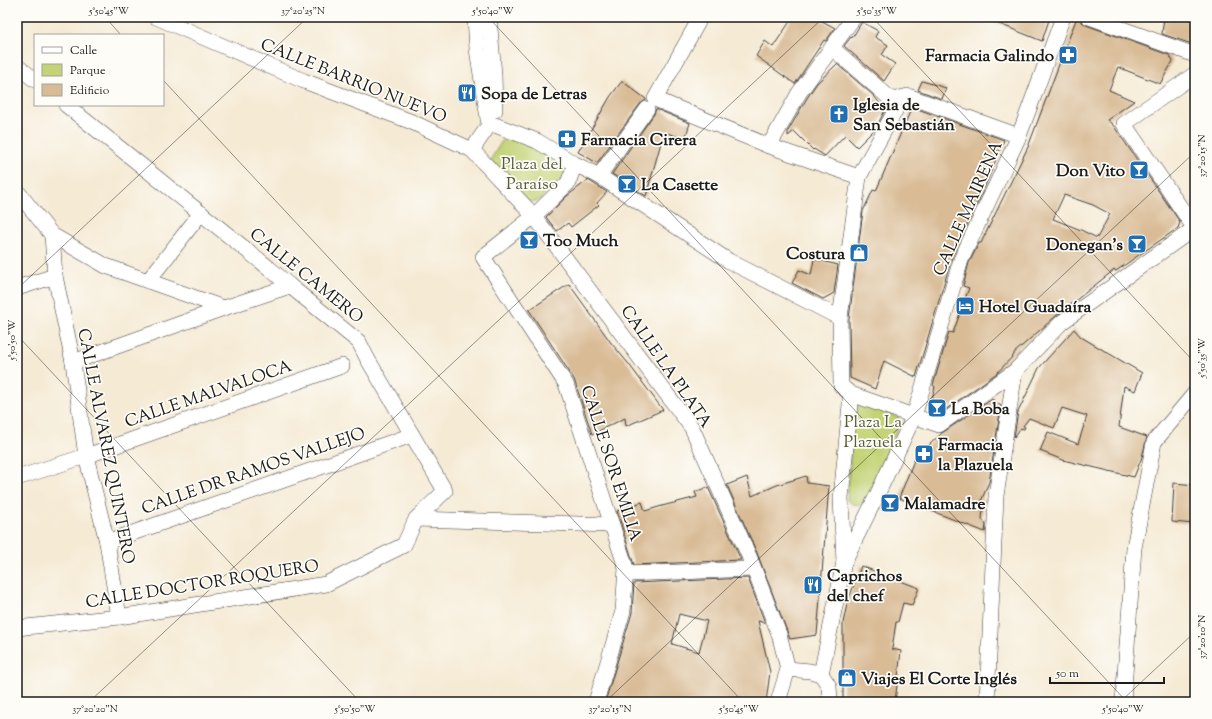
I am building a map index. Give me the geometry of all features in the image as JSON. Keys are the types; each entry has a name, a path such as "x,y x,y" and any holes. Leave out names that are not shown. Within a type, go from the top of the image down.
{"street":[{"name":"CALLE BARRIO NUEVO","path":"156,17 304,81 412,122 472,150"},
{"path":"475,17 477,49 492,125"},
{"path":"490,17 494,75 492,125 472,150 534,216 568,183 576,164"},
{"path":"600,176 651,104 698,22 698,17"},
{"path":"769,146 799,93 854,17"},
{"name":"CALLE MAIRENA","path":"914,416 961,260 1020,136 1063,17"},
{"path":"1089,17 1195,55"},
{"path":"832,48 892,100 895,111 859,177 840,318 840,386 851,394 939,425 1015,371 1062,322 1195,228 1124,124 1195,74"},
{"path":"17,66 34,79"},
{"path":"892,100 908,96 1020,136"},
{"path":"651,104 859,177"},
{"name":"CALLE CAMERO","path":"67,106 270,268 359,342 445,491 416,519"},
{"path":"492,125 537,141 600,176 729,261 840,318"},
{"path":"17,191 52,235 106,266 224,308"},
{"path":"148,281 201,213"},
{"name":"CALLE SOR EMILIA","path":"534,216 483,257 566,384 626,568 623,611 596,702"},
{"name":"CALLE LA PLATA","path":"534,216 692,428 754,569 781,640 788,670"},
{"name":"CALLE ALVAREZ QUINTERO","path":"52,235 55,276 73,362 86,456 107,542 118,617"},
{"path":"17,288 55,276"},
{"path":"73,362 290,286"},
{"name":"CALLE MALVALOCA","path":"17,478 86,456 342,366"},
{"path":"987,702 996,496 1015,371"},
{"path":"1123,702 1134,548 1154,442 1195,393"},
{"path":"821,674 844,562 841,498 851,394"},
{"path":"844,562 914,416"},
{"name":"CALLE DR RAMOS VALLEJO","path":"107,542 412,435"},
{"path":"416,519 612,525"},
{"name":"CALLE DOCTOR ROQUERO","path":"17,628 118,617 326,584 404,545 416,519"},
{"path":"626,574 754,569"},
{"path":"778,702 788,670 810,671 821,674 829,686 830,702"}],"green space":[{"name":"Plaza del Paraíso","path":"516,135 563,160 567,169 566,177 538,201 529,202 492,167 491,159 505,136"},
{"name":"Plaza La Plazuela","path":"861,402 899,418 899,425 867,499 860,505 852,504 847,500 854,407"}],"building":[{"path":"793,17 815,17 835,28 826,41 824,40 795,84 756,56 765,41 773,47"},
{"path":"982,17 1050,17 1042,41"},
{"path":"1077,17 1080,17 1082,22 1086,25 1169,55 1173,61 1160,84 1118,67 1109,90 1134,101 1107,120 1113,125 1180,222 1178,228 1116,271 1114,270 1056,316 1014,353 1014,355 997,373 938,415 929,411 935,387 933,385 949,332 953,333 969,288 963,286 969,263 979,243 981,243 1028,147","holes":["1064,195 1093,205 1110,214 1097,238 1053,219"]},
{"path":"1164,17 1188,17 1195,19 1195,45 1162,34"},
{"path":"862,22 878,31 875,37 888,45 882,55 895,64 884,81 844,46 851,37 852,38"},
{"name":"Iglesia de San Sebastián","path":"837,64 874,96 885,110 876,128 857,147 845,135 825,156 814,149 813,150 794,131 788,136 788,131 817,83"},
{"path":"622,81 646,100 640,104 597,163 578,152 610,97"},
{"path":"922,81 946,88 942,99 918,90"},
{"path":"912,107 1004,140 983,191 952,257 916,377 884,361 875,389 850,378 849,319 863,211 873,190 876,191"},
{"path":"656,109 690,123 685,139 664,132 646,196 612,174"},
{"path":"588,180 607,192 597,203 599,205 571,227 568,223 557,231 546,217 567,196"},
{"path":"814,259 838,265 834,293 823,299 792,283 799,270 811,275"},
{"path":"569,284 612,344 663,410 626,426 625,418 592,434 574,379 529,310"},
{"path":"1074,329 1081,337 1142,373 1135,391 1124,386 1119,427 1147,437 1142,457 1134,477 1063,460 1040,451 1048,432 1078,444 1087,416 1062,408 1054,428 1029,418 1023,426 1025,427 1024,429 1021,428 1014,437 1018,412 1039,368"},
{"path":"992,399 1001,406 989,482 979,506 983,509 982,519 986,525 985,532 899,498 915,458 942,433"},
{"path":"806,476 807,483 829,486 817,635 790,639 757,553 727,485 747,477 752,496 777,485"},
{"path":"1174,483 1195,485 1195,524 1172,522"},
{"path":"708,487 741,560 634,565 617,511 642,502 645,511 697,497 695,492"},
{"path":"861,566 919,588 912,605 903,603 898,622 896,622 892,649 901,651 895,702 843,702 843,623 847,604"},
{"path":"748,578 765,623 758,621 770,672 766,702 605,702 632,613 634,583","holes":["679,614 707,621 699,652 672,644"]}],"place":[{"name":"Farmacia Galindo","path":"1068,55"},
{"name":"Sopa de Letras","path":"467,93"},
{"name":"Iglesia de San Sebastián","path":"839,114"},
{"name":"Farmacia Cirera","path":"567,139"},
{"name":"Don Vito","path":"1139,170"},
{"name":"La Casette","path":"627,184"},
{"name":"Too Much","path":"529,240"},
{"name":"Donegan's","path":"1137,244"},
{"name":"Costura","path":"859,253"},
{"name":"Hotel Guadaíra","path":"965,306"},
{"name":"La Boba","path":"937,408"},
{"name":"Farmacia la Plazuela","path":"924,454"},
{"name":"Malamadre","path":"890,503"},
{"name":"Caprichos del chef","path":"813,585"},
{"name":"Viajes El Corte Inglés","path":"847,678"}]}
